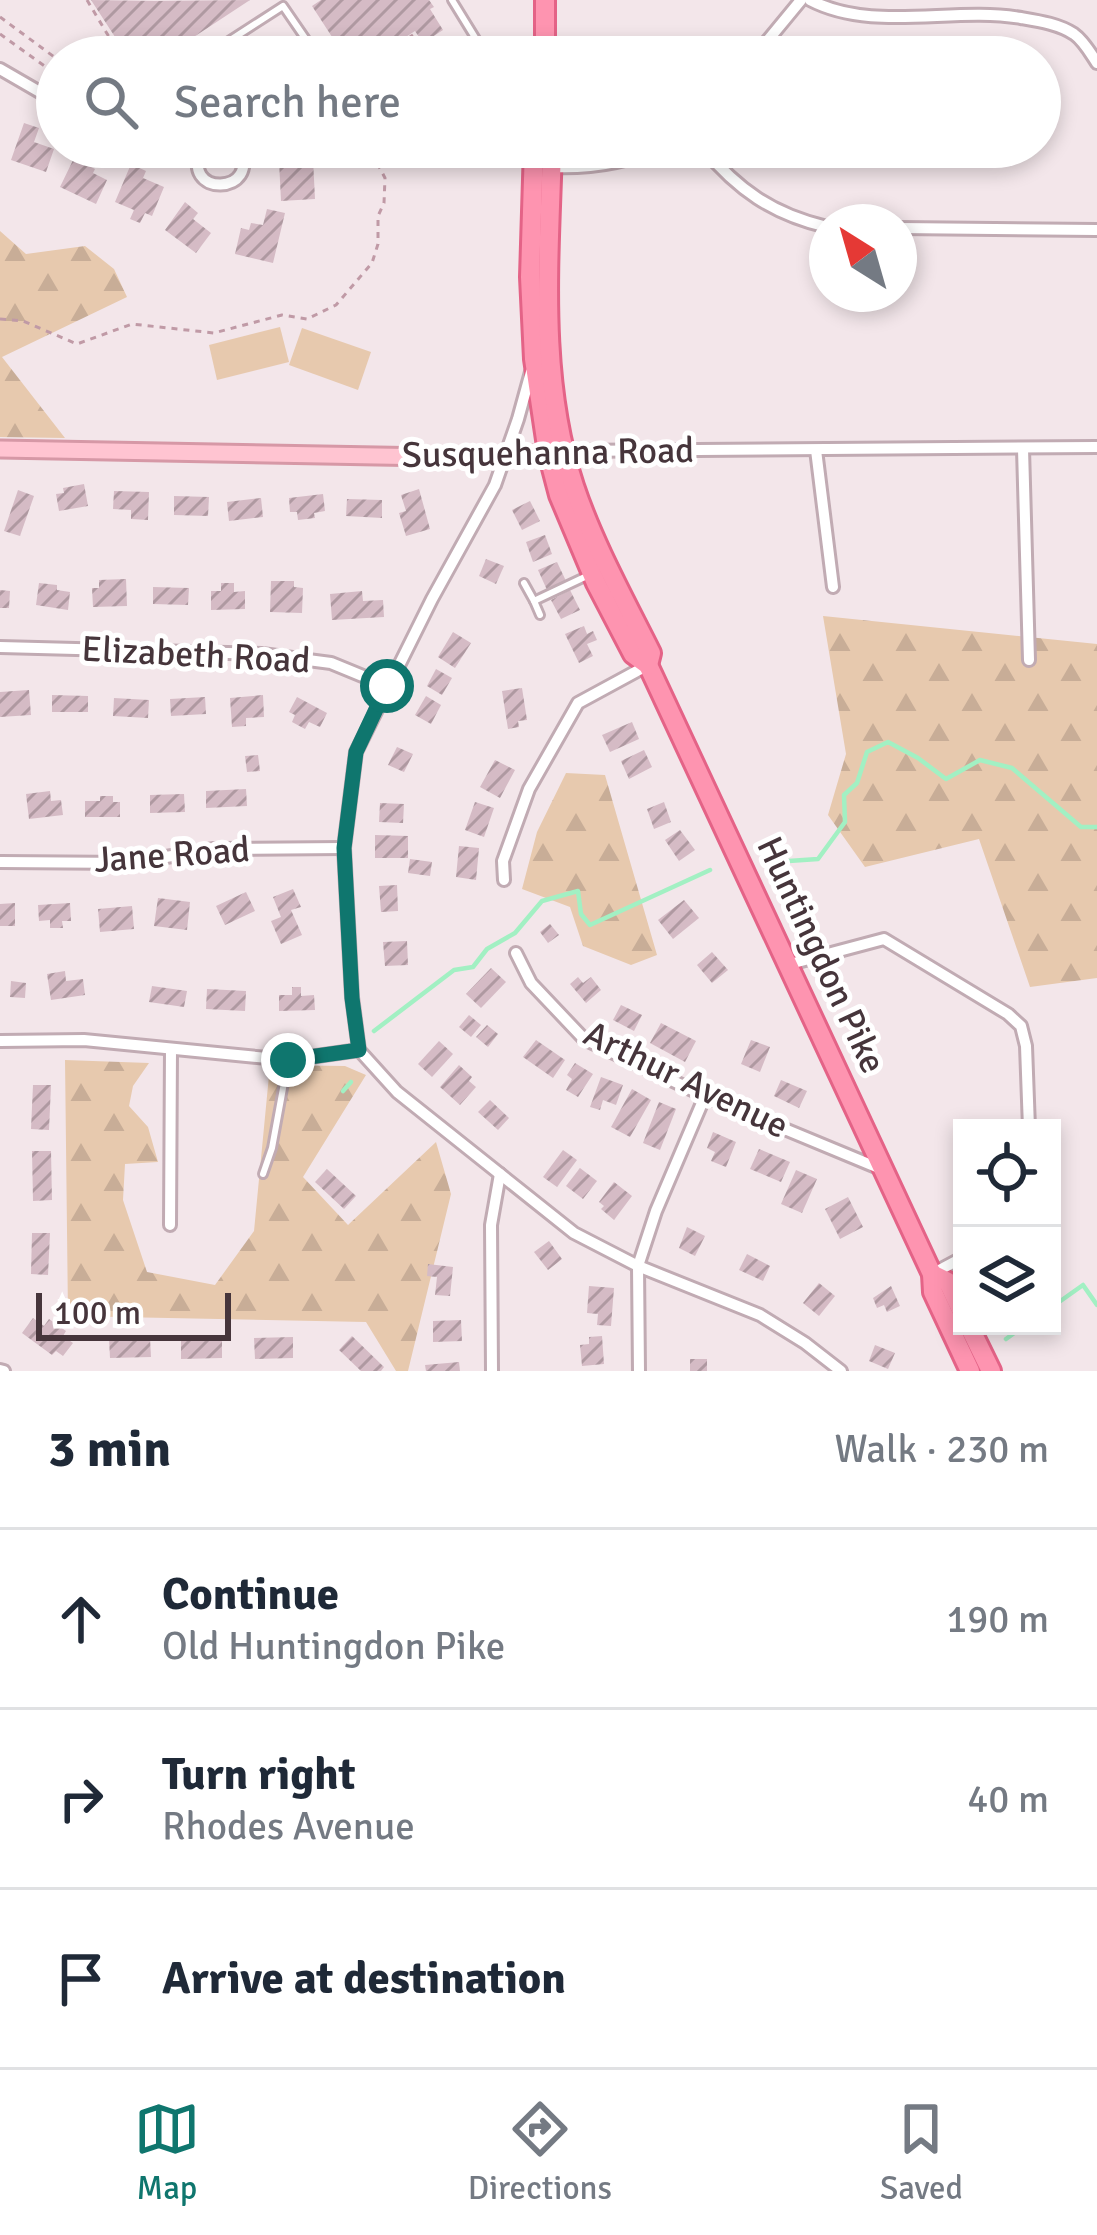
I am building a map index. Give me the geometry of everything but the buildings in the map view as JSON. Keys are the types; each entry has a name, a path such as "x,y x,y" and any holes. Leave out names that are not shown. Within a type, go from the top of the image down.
{"main road":[{"path":"545,0 545,36"},
{"name":"Huntingdon Pike","path":"539,168 530,277 540,418 651,653 648,665"},
{"name":"Huntingdon Pike","path":"541,168 559,495 592,573 633,654 648,665 790,964 932,1274 933,1292 970,1371"},
{"name":"Susquehanna Road","path":"0,449 506,458 557,452"},
{"name":"Huntingdon Pike","path":"932,1274 948,1282 953,1293"},
{"path":"973,1335 991,1371"}],"street":[{"path":"773,36 806,0 847,13 893,16 990,6 1076,35 1097,64"},
{"path":"0,69 36,90"},
{"path":"199,168 209,182 224,185 232,183 243,168"},
{"path":"724,168 761,203 809,223"},
{"path":"917,228 1097,230"},
{"path":"534,359 495,484 356,752 344,848 359,1050 397,1092 574,1233 638,1267 760,1315 841,1371"},
{"name":"Susquehanna Road","path":"557,452 1097,447"},
{"path":"1023,449 1029,660"},
{"path":"816,450 833,587"},
{"name":"Elizabeth Road","path":"0,647 262,654 331,663 387,686"},
{"path":"503,880 503,861 529,789 578,703 648,665"},
{"name":"Jane Road","path":"0,862 130,862 214,849 344,848"},
{"path":"790,964 884,939 1008,1014 1021,1026 1026,1046 1029,1119"},
{"name":"Arthur Avenue","path":"516,953 531,982 584,1039 705,1096 884,1170"},
{"path":"0,1041 84,1040 288,1060 359,1050"},
{"path":"170,1225 171,1048"},
{"path":"639,1371 638,1267 656,1211 705,1096"},
{"path":"492,1371 491,1225 500,1174"},
{"path":"932,1274 953,1263"}],"lane":[{"path":"452,0 474,36"},
{"path":"235,36 284,3 305,36"},
{"path":"534,602 592,573"},
{"path":"524,583 540,615"},
{"path":"263,1174 288,1060"}],"path":[{"path":"87,0 108,36"},
{"path":"0,17 36,44"},
{"path":"0,34 36,59"},
{"path":"0,319 23,321 77,344 133,324 214,332 282,315 307,319 336,305 371,262 384,203 385,178 380,168"}],"green space":[{"path":"0,231 26,254 85,246 114,269 127,297 2,357 65,438 0,437"},
{"path":"280,327 289,362 217,380 209,345"},
{"path":"302,328 371,352 358,390 289,365"},
{"path":"823,616 1097,644 1097,978 1030,987 979,839 865,867 828,815 846,754"},
{"path":"566,773 605,775 657,955 631,965 583,946 570,907 522,889 537,832"},
{"path":"65,1060 149,1063 133,1086 129,1106 148,1127 158,1162 125,1164 123,1200 147,1272 215,1285 254,1231 270,1065 345,1066 366,1075 303,1177 348,1225 436,1142 451,1194 408,1371 396,1371 366,1322 68,1316"}],"waterway":[{"path":"774,862 818,859 845,822 844,795 857,783 867,752 888,742 946,779 980,760 1012,768 1081,827 1097,827"},
{"path":"374,1031 454,970 473,967 487,949 515,933 542,901 578,891 581,914 590,925 710,870"},
{"path":"343,1091 351,1082"},
{"path":"1061,1301 1083,1285 1097,1305"},
{"path":"1006,1339 1012,1335"}],"route":[{"path":"288,1060 359,1050 344,848 356,752 387,686"}]}
